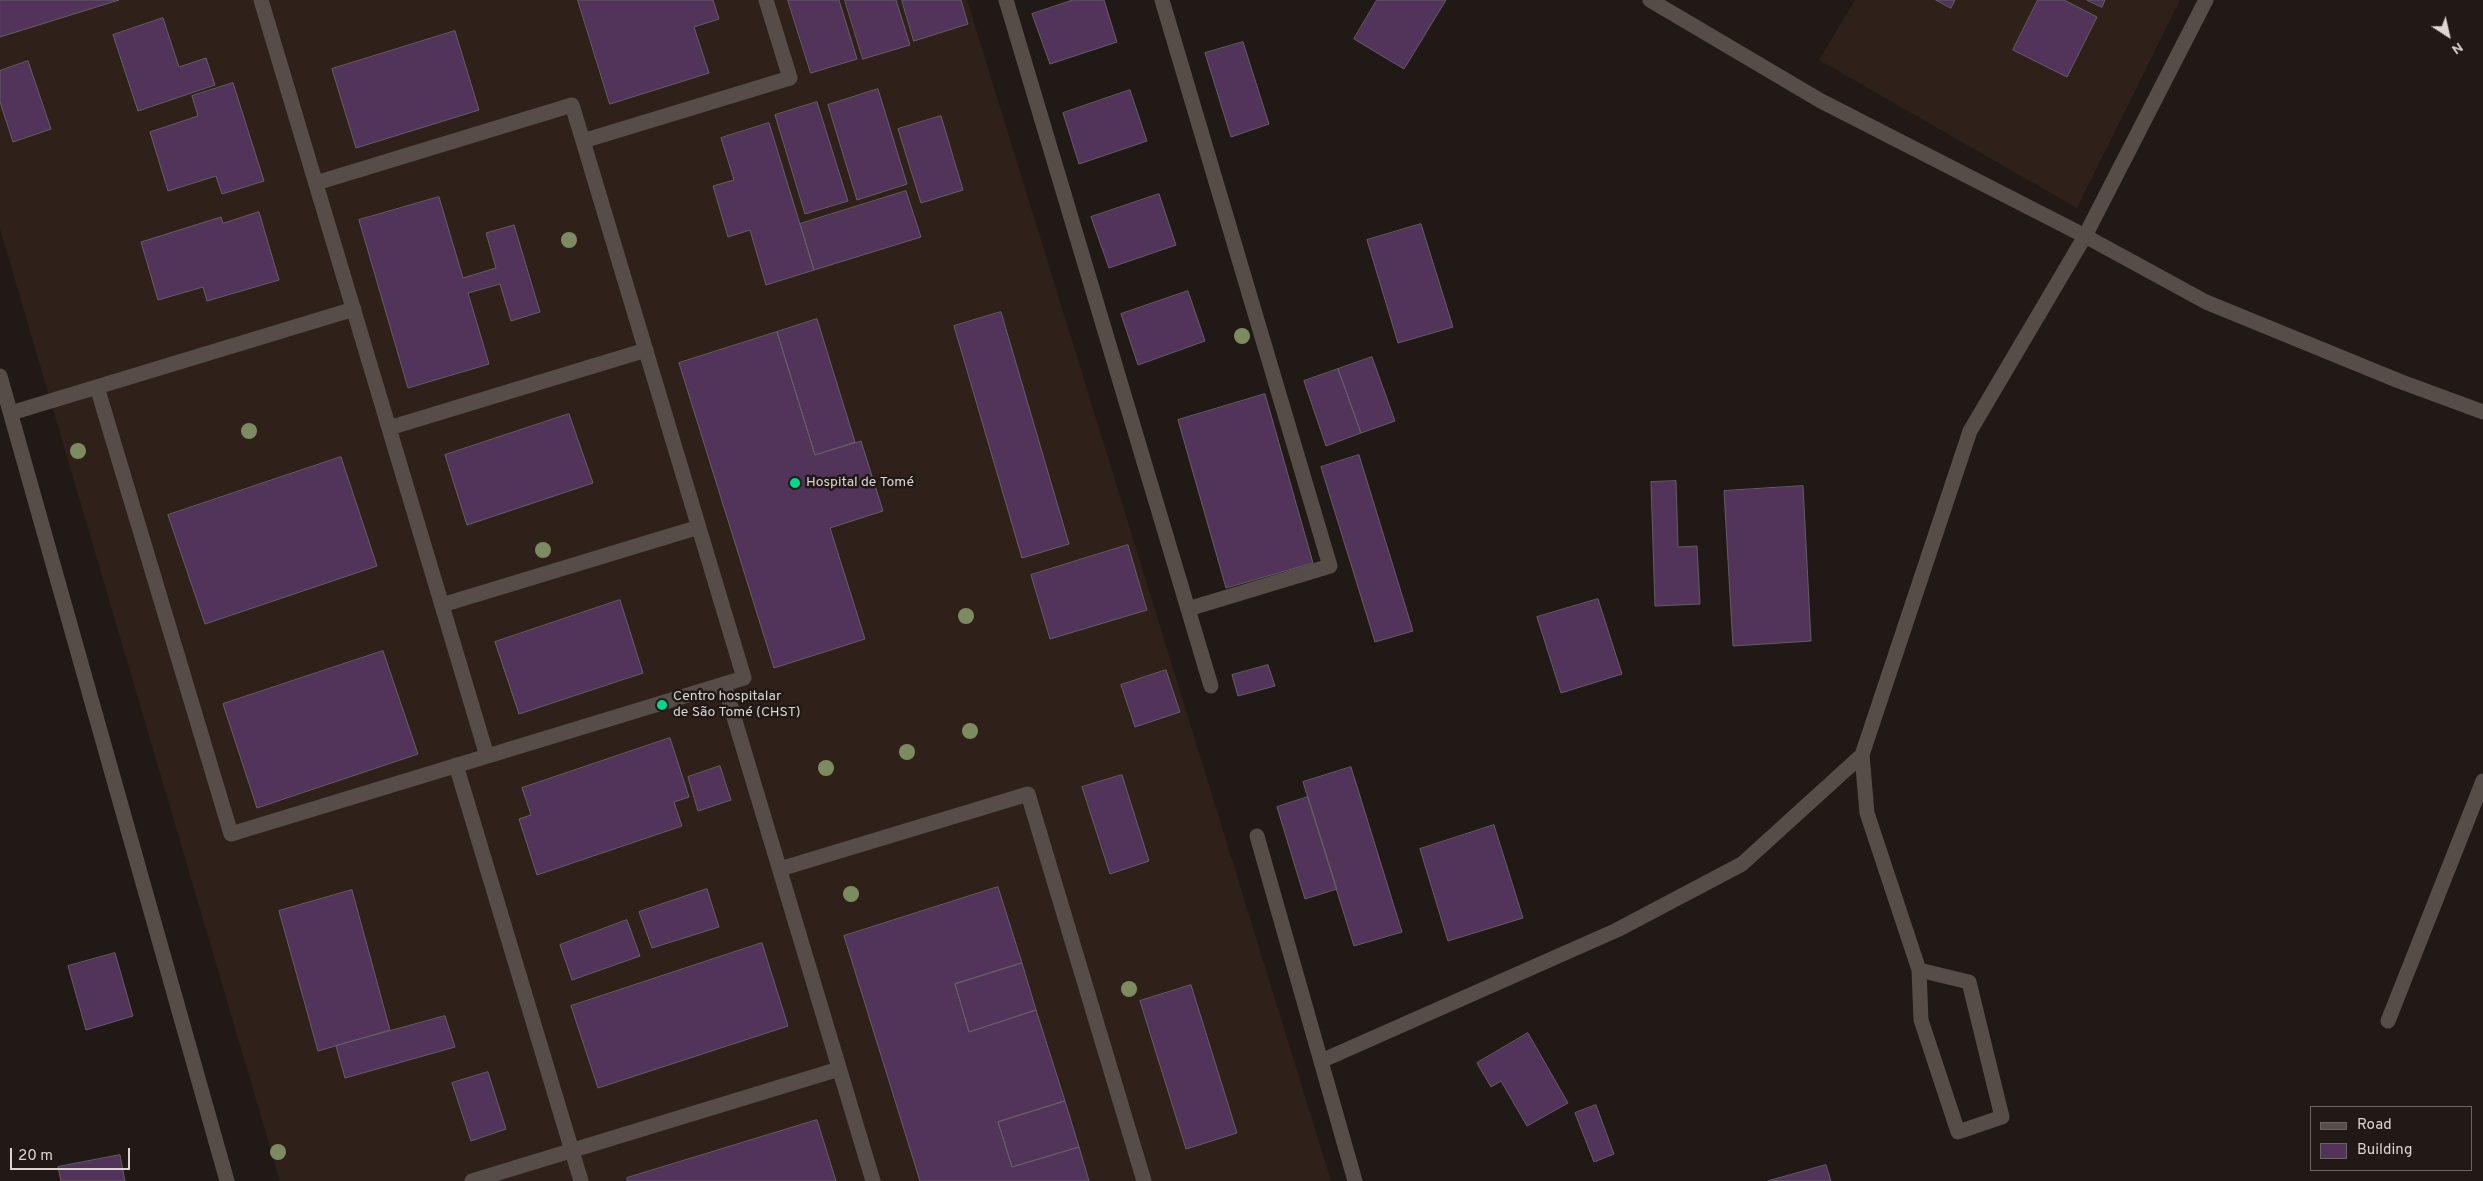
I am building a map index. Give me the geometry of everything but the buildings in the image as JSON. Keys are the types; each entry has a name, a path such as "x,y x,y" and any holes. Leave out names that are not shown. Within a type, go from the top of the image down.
{"street":[{"path":"261,0 487,756"},
{"path":"583,141 790,78 766,0"},
{"path":"1006,0 1211,686"},
{"path":"1162,0 1330,566 1188,609"},
{"path":"1650,0 1821,101 2085,236 2206,302 2399,381 2483,412"},
{"path":"1919,970 1969,982 2002,1117 1958,1132 1921,1020 1919,970 1867,813 1862,755 1970,431 2085,236 2206,0"},
{"path":"97,387 231,834 744,678 572,105 316,183"},
{"path":"11,413 354,309"},
{"path":"389,428 646,350"},
{"path":"0,376 227,1181"},
{"path":"442,605 698,527"},
{"path":"724,684 873,1181"},
{"path":"1321,1061 1617,930 1742,864 1862,755"},
{"path":"456,766 581,1181"},
{"path":"2388,1021 2483,781"},
{"path":"780,869 1028,794 1144,1181"},
{"path":"1257,836 1355,1181"},
{"path":"472,1181 839,1069"}],"shaded area":[{"name":"Centro hospitalar de São Tomé (CHST)","path":"0,0 967,0 1331,1181 280,1181 0,229"},
{"path":"1855,0 2180,0 2077,208 1819,60"}],"place":[{"name":"Hospital de Tomé","path":"795,483"},
{"name":"Centro hospitalar de São Tomé (CHST)","path":"662,705"}]}
